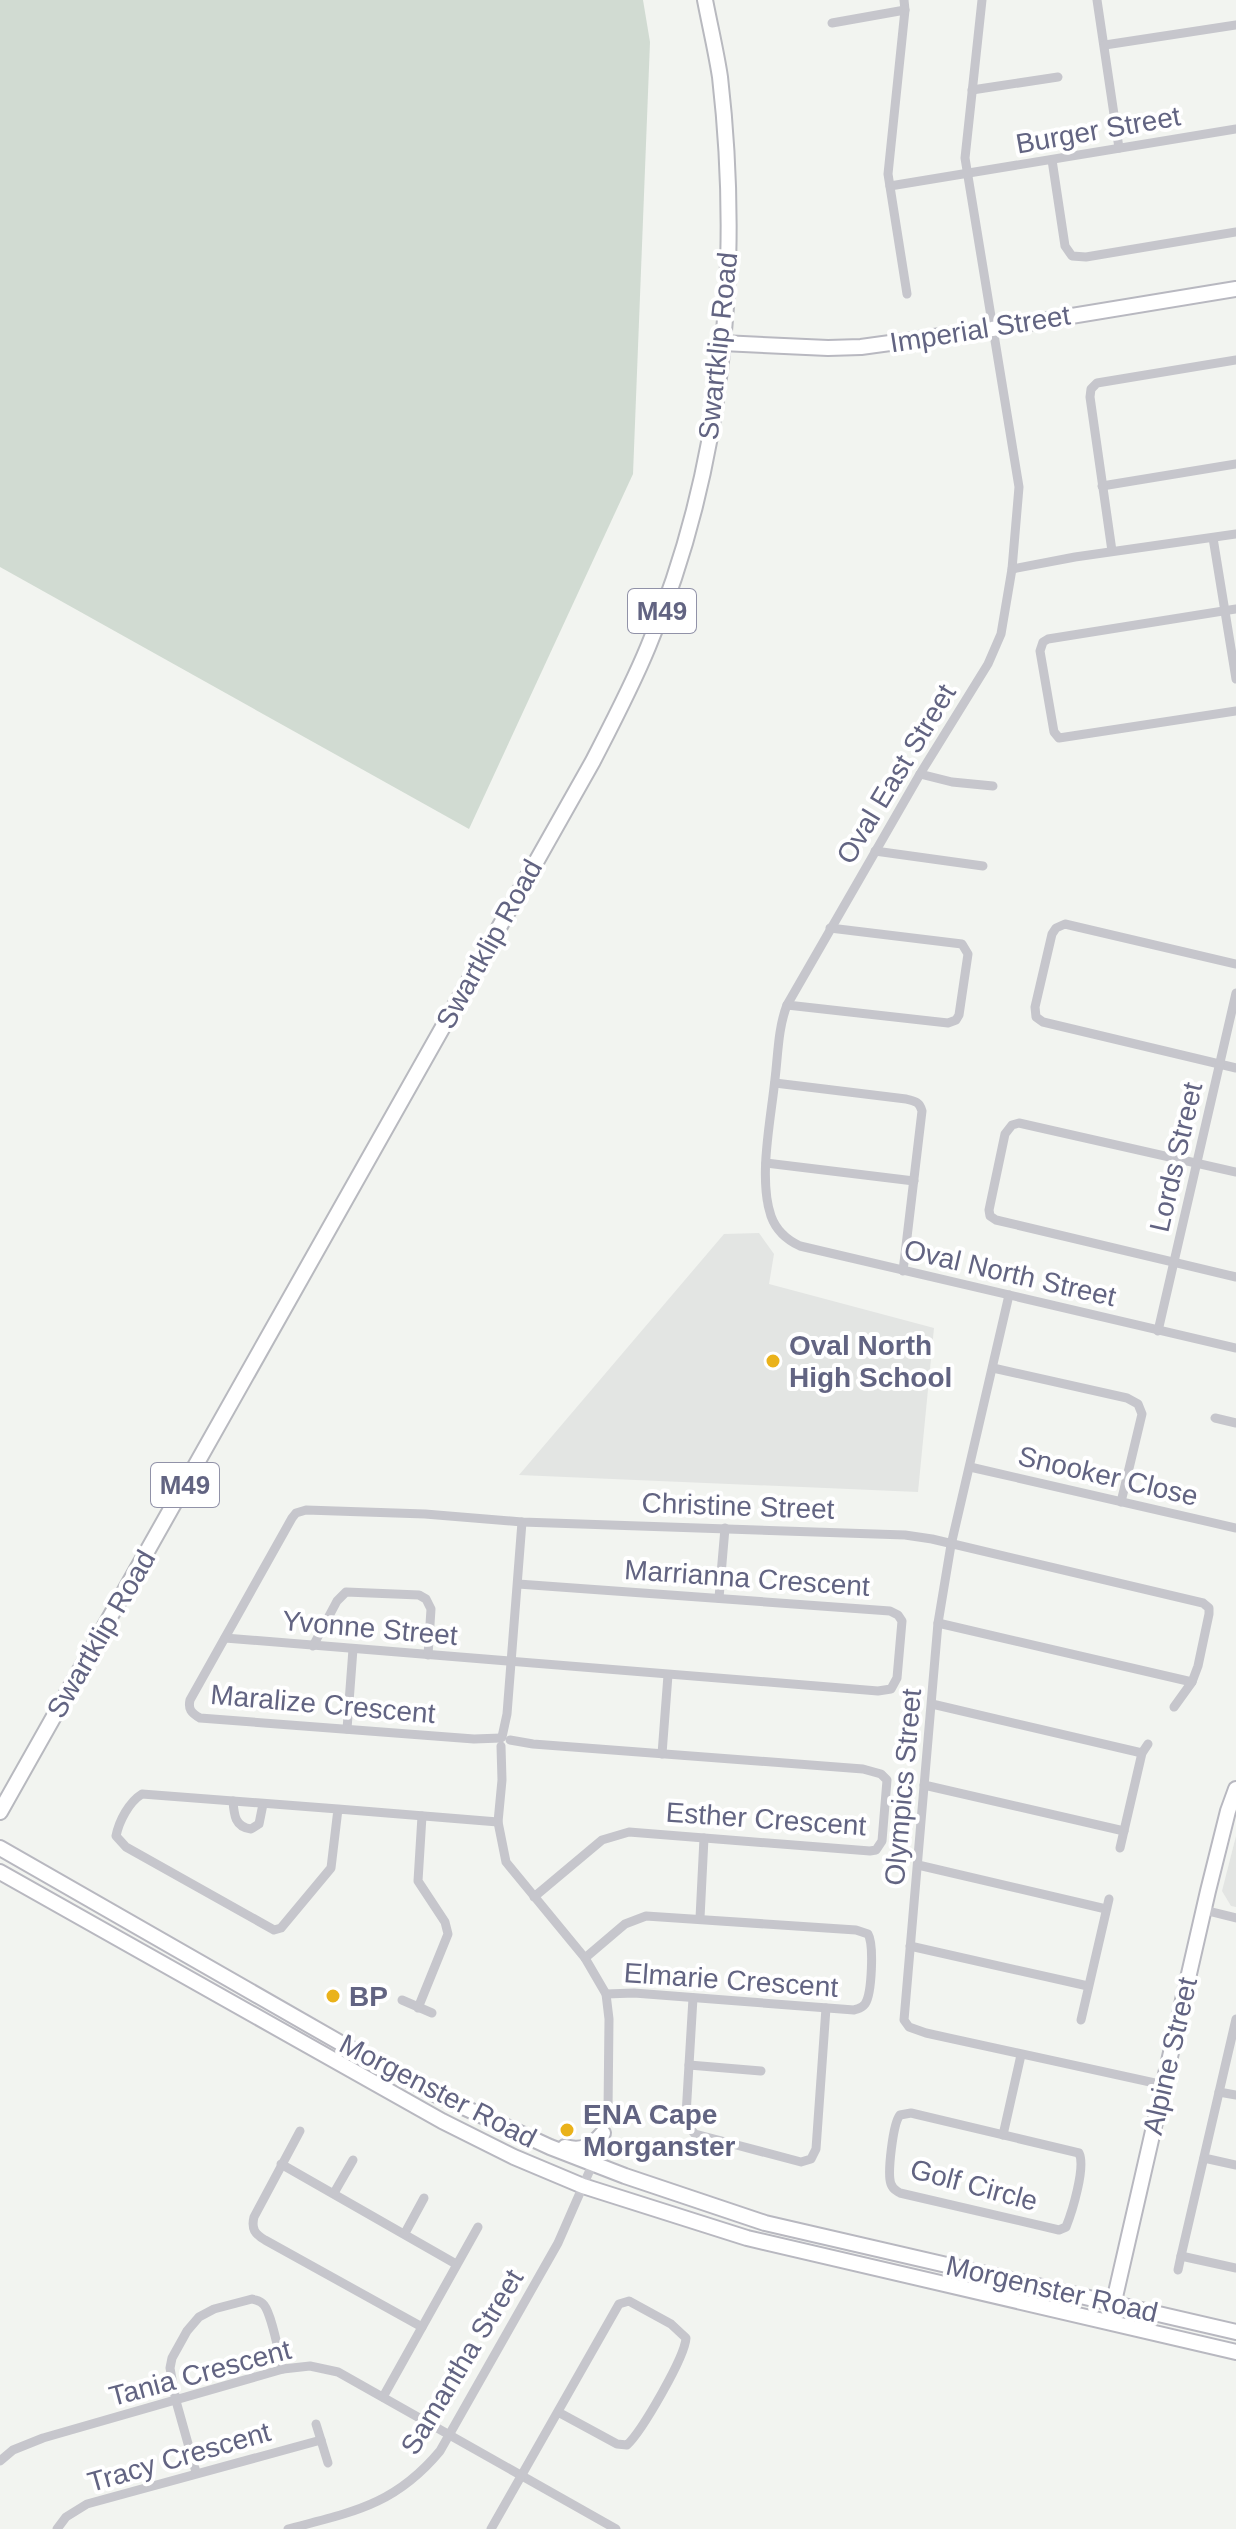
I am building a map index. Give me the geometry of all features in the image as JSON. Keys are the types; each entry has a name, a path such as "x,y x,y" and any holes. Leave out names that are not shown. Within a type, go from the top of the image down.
{"main road":[{"name":"Swartklip Road","path":"0,1812 608,732 648,648 682,549 708,450 722,343 729,250 728,191 719,73 705,0"},
{"name":"Imperial Street","path":"722,343 845,349 992,329 1236,289"},
{"name":"Alpine Street","path":"1109,2323 1204,1910 1236,1789"},
{"name":"Morgenster Road","path":"0,1848 437,2095 593,2163 765,2223 1236,2332"},
{"name":"Morgenster Road","path":"0,1872 404,2101 514,2157 583,2186 747,2238 1236,2352"},
{"path":"530,2138 578,2149 590,2147 603,2133"}],"street":[{"name":"Oval East Street","path":"779,1230 768,1202 766,1163 782,1019 830,928 999,643 1012,569 1019,487 965,158 982,0"},
{"path":"1097,0 1119,148"},
{"path":"832,23 905,5 889,166 907,294"},
{"path":"1105,45 1236,25"},
{"path":"972,90 1058,77"},
{"name":"Burger Street","path":"890,186 1236,129"},
{"path":"1052,160 1065,246 1072,256 1086,257 1236,232"},
{"path":"1112,551 1090,397 1093,386 1236,360"},
{"path":"1102,486 1236,464"},
{"path":"1012,569 1236,534"},
{"path":"1213,538 1231,610 1236,679"},
{"path":"1231,610 1048,639 1041,644 1040,651 1054,732 1059,738 1236,711"},
{"path":"920,774 952,782 993,786"},
{"path":"875,851 983,866"},
{"path":"1236,964 1065,924 1052,934 1035,1007 1036,1017 1043,1022 1236,1068"},
{"path":"787,1005 948,1023 959,1015 968,954 962,944 830,928"},
{"name":"Lords Street","path":"1158,1331 1236,993"},
{"path":"775,1083 917,1102 922,1111 903,1271"},
{"path":"1236,1172 1025,1123 1012,1125 1005,1134 989,1210 993,1219 1236,1277"},
{"path":"766,1163 914,1181"},
{"name":"Oval North Street","path":"779,1230 800,1246 1236,1348"},
{"name":"Olympics Street","path":"1009,1295 951,1545 938,1623 904,2020 909,2027 926,2033 1164,2085"},
{"path":"993,1368 1127,1398 1138,1404 1142,1414 1121,1502"},
{"path":"1215,1418 1236,1423"},
{"name":"Snooker Close","path":"970,1467 1236,1528"},
{"name":"Maralize Crescent","path":"505,1742 200,1718 189,1709 190,1700 292,1518 301,1511 425,1514 522,1522"},
{"path":"522,1522 498,1822 506,1862 585,1958 606,1994"},
{"name":"Christine Street","path":"522,1522 905,1535 1203,1603 1209,1608 1209,1614 1192,1682"},
{"path":"719,1598 725,1528"},
{"name":"Marrianna Crescent","path":"512,1663 878,1691 891,1689 895,1685 902,1624 894,1613 518,1584"},
{"path":"313,1646 337,1601 346,1592 419,1595 426,1599 431,1609 428,1655"},
{"path":"938,1623 1192,1682 1174,1707"},
{"name":"Yvonne Street","path":"225,1638 512,1663"},
{"path":"347,1729 353,1649"},
{"path":"662,1754 668,1675"},
{"path":"932,1704 1145,1749 1120,1848"},
{"name":"Esther Crescent","path":"505,1742 863,1769 881,1774 887,1780 882,1841 876,1850 629,1832 613,1835 595,1845 534,1897"},
{"path":"924,1785 1124,1831"},
{"path":"338,1809 331,1868 281,1928 274,1930 126,1847 116,1836 132,1802 142,1794 263,1804 338,1809 498,1822"},
{"path":"233,1801 237,1821 251,1829 259,1824 263,1804"},
{"path":"418,2008 448,1934 445,1922 418,1881 422,1816"},
{"path":"700,1918 704,1838"},
{"path":"918,1865 1108,1904 1081,2020"},
{"path":"1204,1910 1236,1918"},
{"name":"Elmarie Crescent","path":"585,1958 625,1924 639,1917 700,1918 856,1930 868,1934 872,1947 866,2002 854,2010 634,1993 606,1994"},
{"path":"910,1946 1088,1986"},
{"name":"Samantha Street","path":"288,2529 328,2524 399,2491 428,2467 449,2436 558,2243 593,2163 603,2133 608,2100 609,2019 606,1994"},
{"path":"693,1998 688,2126 695,2134 791,2161 806,2162 816,2149 826,2008"},
{"path":"402,2000 432,2013"},
{"path":"1178,2270 1236,2019"},
{"path":"1003,2135 1021,2055"},
{"path":"689,2065 761,2071"},
{"path":"1219,2092 1236,2095"},
{"name":"Golf Circle","path":"911,2113 1003,2135 1069,2150 1081,2156 1081,2172 1068,2224 1064,2229 900,2193 892,2186 894,2125 903,2114 911,2113"},
{"path":"300,2131 254,2217 254,2231 422,2327"},
{"path":"1204,2158 1236,2165"},
{"path":"334,2193 353,2160"},
{"path":"281,2164 456,2264"},
{"path":"405,2233 424,2198"},
{"path":"383,2397 478,2227"},
{"path":"1181,2256 1236,2268"},
{"path":"196,2472 170,2368 172,2358 194,2322 214,2309 252,2299 263,2303 283,2369"},
{"path":"491,2529 619,2304 629,2301 671,2324 686,2338 683,2353 649,2415 627,2445 617,2444 558,2412"},
{"name":"Tania Crescent","path":"0,2461 25,2444 283,2369 310,2366 329,2369 383,2397 616,2529"},
{"path":"316,2424 328,2463"},
{"name":"Tracy Crescent","path":"57,2529 66,2517 87,2504 321,2440"}],"shaded area":[{"path":"0,0 643,0 650,42 633,474 469,829 0,567"},
{"name":"Oval North High School","path":"759,1233 774,1254 769,1284 934,1328 918,1492 519,1475 724,1234"},
{"path":"1236,1836 1236,1907 1231,1906 1222,1891"}],"place":[{"name":"Oval North High School","path":"773,1361"},
{"name":"BP","path":"333,1996"},
{"name":"ENA Cape Morganster","path":"567,2130"}]}
